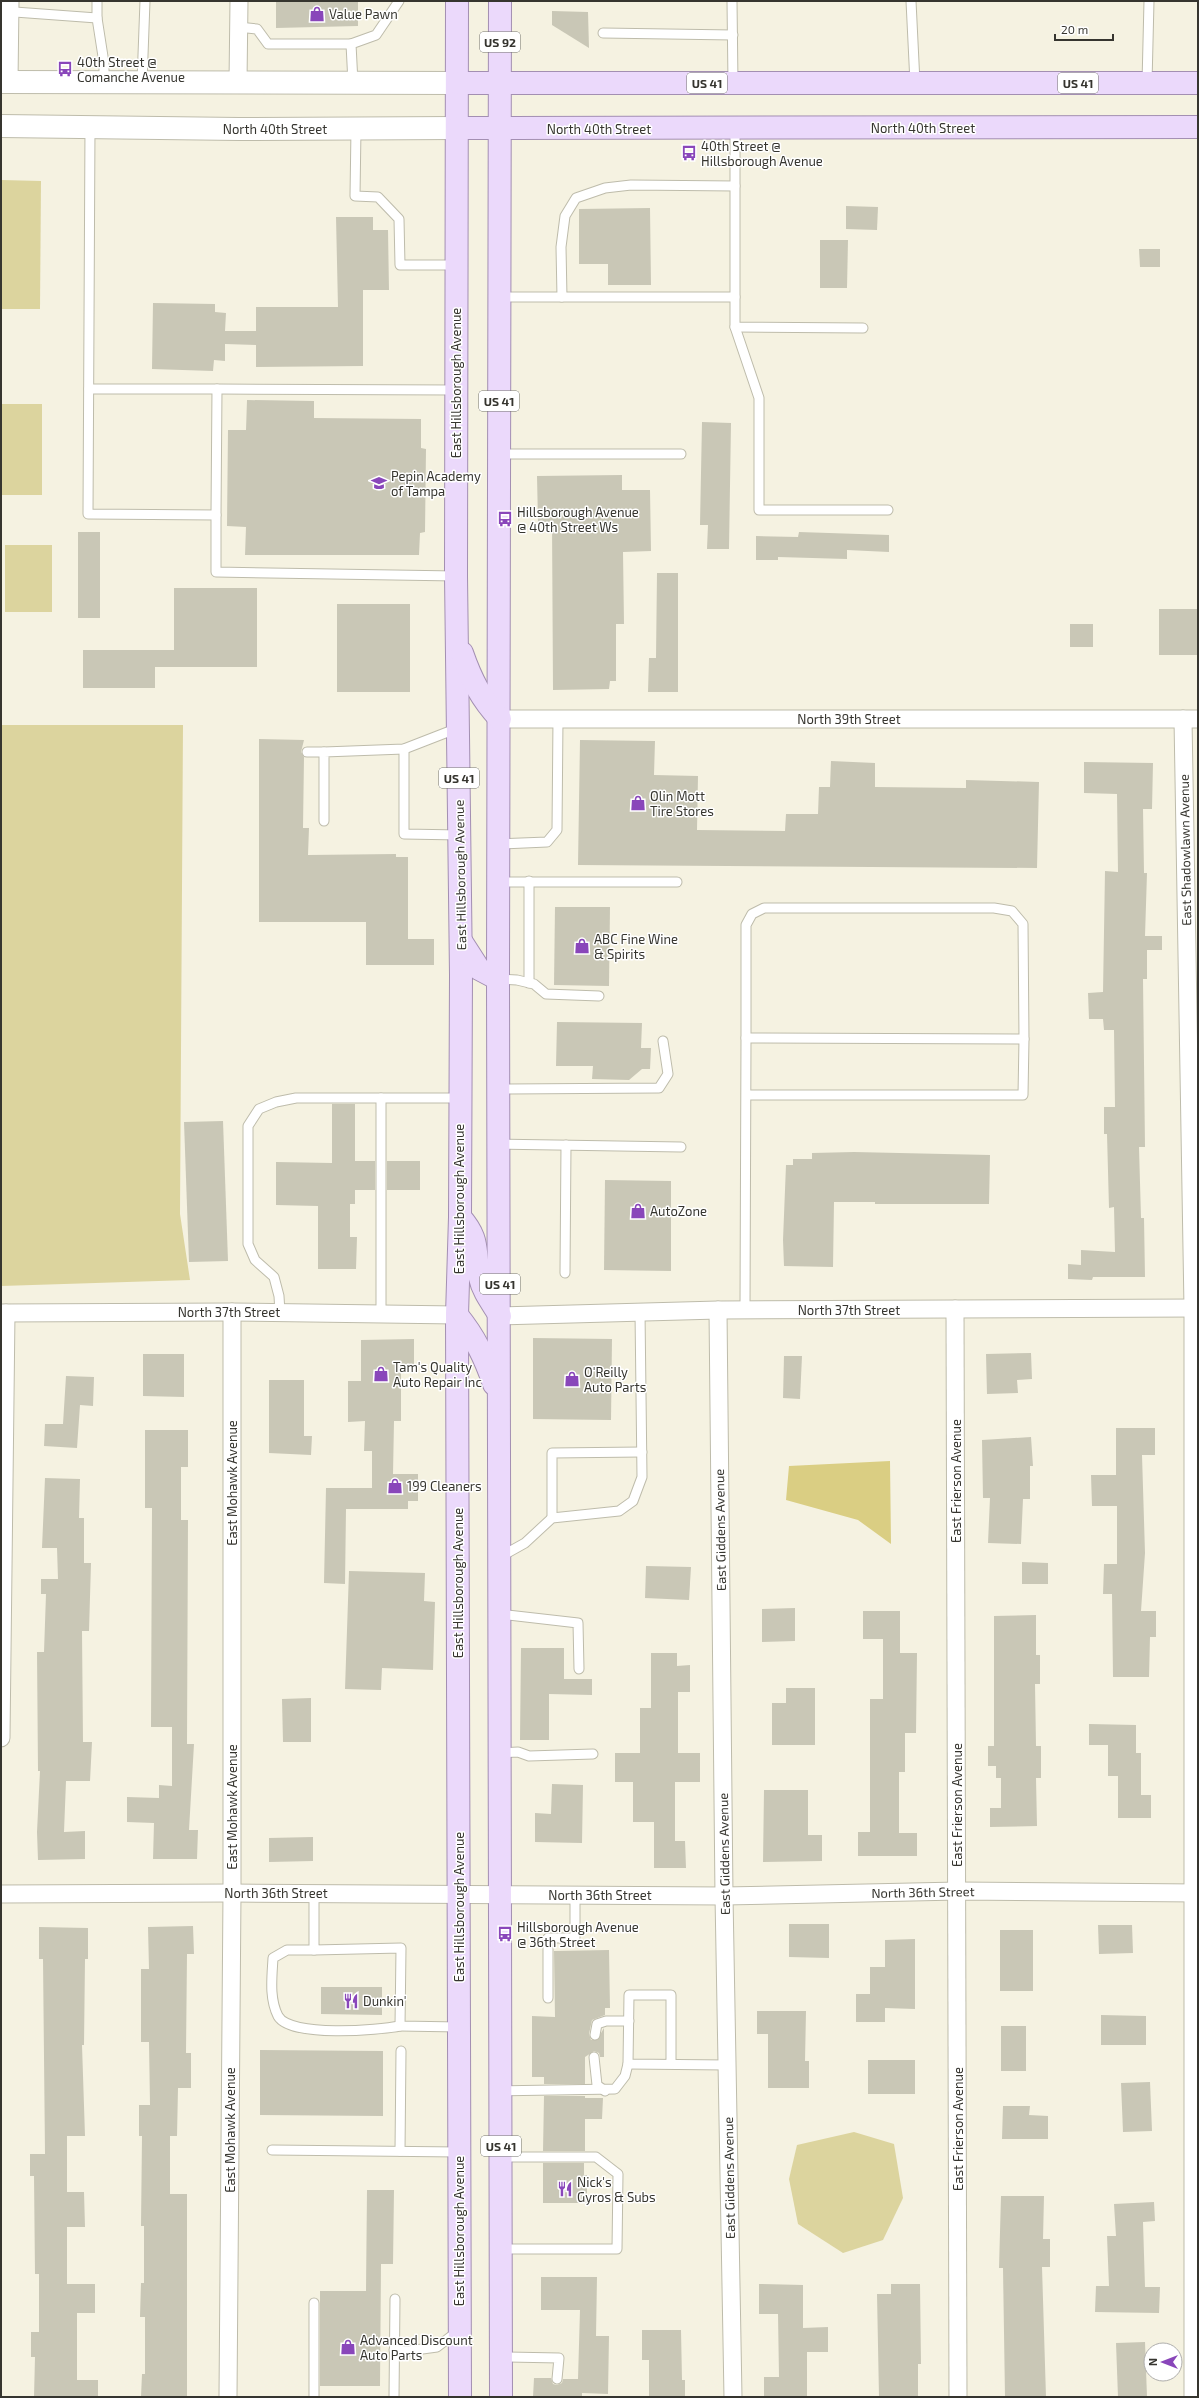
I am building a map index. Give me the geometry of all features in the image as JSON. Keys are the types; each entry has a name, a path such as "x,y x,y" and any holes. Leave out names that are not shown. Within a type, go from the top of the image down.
{"main road":[{"name":"East Hillsborough Avenue","path":"457,1 457,639 449,731 460,835 461,940 460,1217 457,1315 460,2397"},
{"name":"US 92","path":"499,129 500,1"},
{"path":"5,82 458,83"},
{"name":"US 41","path":"458,83 1198,83"},
{"name":"North 40th Street","path":"1,126 356,129 1198,128"},
{"name":"US 41","path":"499,129 500,719 498,979 500,1089 501,2397"},
{"path":"457,639 472,681 485,704 500,719"},
{"path":"461,940 479,969 498,979"},
{"path":"460,1217 476,1240 481,1283 500,1316"},
{"path":"457,1315 470,1330 484,1354 500,1404"}],"street":[{"path":"238,82 239,1"},
{"path":"5,82 7,8"},
{"name":"North 39th Street","path":"500,719 1191,719"},
{"name":"East Shadowlawn Avenue","path":"1191,719 1195,1308 1196,1893 1193,2397"},
{"name":"North 37th Street","path":"500,1316 718,1310 1195,1308"},
{"name":"East Frierson Avenue","path":"955,1309 958,1891 958,2397"},
{"name":"East Giddens Avenue","path":"718,1310 724,1896 733,2397"},
{"name":"North 37th Street","path":"4,1313 232,1312 457,1315"},
{"name":"East Mohawk Avenue","path":"228,2397 232,1893 232,1312"},
{"path":"1,1738 4,1313"},
{"name":"North 36th Street","path":"1,1894 314,1893 724,1896 958,1891 1196,1893"}],"lane":[{"path":"97,1 97,18 104,63 104,82"},
{"path":"142,82 145,1"},
{"path":"238,27 257,29 268,44 351,44 376,35 398,1"},
{"path":"732,1 733,83"},
{"path":"911,1 915,83"},
{"path":"1147,83 1149,1"},
{"path":"7,8 97,18"},
{"path":"603,33 733,35"},
{"path":"351,44 353,83"},
{"path":"90,127 88,514 216,515"},
{"path":"735,128 735,327 759,398 758,510 888,510"},
{"path":"356,129 356,196 378,197 399,219 400,265 456,265"},
{"path":"562,297 561,247 565,216 576,198 605,188 631,185 735,186"},
{"path":"499,297 735,297"},
{"path":"735,327 863,328"},
{"path":"89,388 456,390"},
{"path":"217,389 216,572 456,576"},
{"path":"499,454 681,454"},
{"path":"499,844 547,842 557,830 558,719"},
{"path":"307,752 404,749 449,731"},
{"path":"404,749 404,834 460,835"},
{"path":"324,752 324,821"},
{"path":"529,881 529,983"},
{"path":"499,882 677,882"},
{"path":"745,1310 746,925 752,914 764,908 994,908 1012,911 1023,924 1023,1095 746,1095"},
{"path":"498,979 534,984 546,994 599,996"},
{"path":"746,1038 1024,1039"},
{"path":"500,1089 658,1088 668,1074 663,1041"},
{"path":"280,1313 279,1296 274,1278 255,1260 248,1244 248,1126 259,1109 276,1102 296,1098 460,1098"},
{"path":"381,1098 382,1314"},
{"path":"500,1144 681,1146"},
{"path":"565,1273 566,1144"},
{"path":"500,1557 525,1543 552,1518 619,1511 633,1501 642,1477 640,1312"},
{"path":"552,1518 552,1453 642,1452"},
{"path":"500,1614 578,1623 580,1669"},
{"path":"500,1753 518,1752 529,1756 593,1754"},
{"path":"314,1893 314,1950"},
{"path":"548,1998 548,1938 575,1938 575,1895"},
{"path":"400,2026 401,1948 287,1950 272,1958 272,2001 279,2018 294,2027 312,2030 383,2029 400,2026 459,2027"},
{"path":"500,2091 605,2091 615,2089 625,2076 628,2064 629,1995 671,1995 671,2064"},
{"path":"595,2035 597,2024 606,2021 629,2021"},
{"path":"400,2151 401,2051"},
{"path":"594,2057 597,2085 605,2091"},
{"path":"628,2064 727,2065"},
{"path":"272,2150 459,2152"},
{"path":"501,2157 596,2157 618,2174 617,2249 501,2249"},
{"path":"394,2397 395,2299"},
{"path":"314,2303 314,2397"},
{"path":"394,2350 408,2351 437,2347 460,2330"},
{"path":"501,2357 559,2358 557,2379"}],"shaded area":[{"path":"1,180 41,181 40,309 1,309"},
{"path":"1,404 42,404 42,495 1,495"},
{"path":"5,545 52,545 52,612 5,612"},
{"path":"1,725 183,725 180,1214 190,1280 1,1286"},
{"path":"890,1461 891,1544 858,1520 786,1500 789,1466"},
{"path":"854,2132 894,2144 903,2198 883,2240 843,2253 798,2224 789,2179 797,2145"}],"building":[{"name":"Value Pawn","path":"276,1 358,1 358,26 276,28"},
{"path":"552,11 588,12 589,48 552,25"},
{"path":"846,206 878,207 877,230 846,229"},
{"path":"650,208 651,285 608,285 608,264 579,264 579,209"},
{"path":"336,217 373,217 373,230 388,230 389,290 363,290 363,366 256,367 256,345 225,344 225,361 214,360 213,371 152,369 153,303 215,304 215,312 226,313 225,331 256,331 256,307 338,307"},
{"path":"820,240 848,240 847,288 820,288"},
{"path":"1139,249 1160,249 1160,267 1140,267"},
{"path":"247,400 314,401 314,418 421,419 421,448 426,449 425,532 420,533 419,555 245,555 246,527 227,526 228,430 246,430"},
{"path":"702,422 731,423 729,549 707,549 708,525 700,525"},
{"path":"622,475 622,490 650,490 651,551 623,552 624,624 616,624 616,681 610,681 609,689 553,690 552,522 538,522 537,476"},
{"path":"78,532 100,532 100,618 78,618"},
{"path":"799,532 889,535 889,552 847,550 847,559 778,557 778,560 756,560 756,536 798,537"},
{"path":"657,573 678,573 678,692 648,692 649,658 656,658"},
{"path":"174,588 257,588 257,667 155,667 155,688 83,688 83,650 174,650"},
{"path":"337,604 410,604 410,692 337,692"},
{"path":"1159,609 1198,609 1198,655 1159,655"},
{"path":"1070,624 1093,624 1093,647 1070,647"},
{"path":"259,739 304,740 301,752 304,757 303,828 309,828 308,855 396,854 396,857 408,857 408,939 434,939 434,965 366,965 366,922 259,922"},
{"path":"580,740 655,741 654,775 698,776 697,830 785,831 786,814 818,814 819,787 830,787 831,761 875,763 875,787 966,788 966,780 1039,782 1037,868 578,865"},
{"path":"1084,762 1153,763 1152,809 1143,809 1144,873 1147,873 1145,936 1162,936 1162,950 1147,950 1147,979 1143,979 1145,1147 1139,1147 1141,1218 1144,1218 1145,1277 1093,1277 1092,1280 1068,1279 1068,1264 1081,1265 1081,1250 1115,1252 1114,1207 1109,1208 1107,1134 1104,1134 1104,1107 1115,1107 1114,1030 1104,1030 1103,1019 1089,1019 1088,993 1103,992 1105,871 1118,872 1117,794 1084,793"},
{"name":"ABC Fine Wine & Spirits","path":"555,907 610,907 609,986 554,985"},
{"path":"557,1022 642,1023 641,1048 651,1048 650,1069 642,1069 629,1080 592,1079 593,1066 556,1066"},
{"path":"332,1104 355,1104 355,1161 375,1161 375,1190 355,1190 355,1204 350,1204 350,1237 357,1237 356,1269 318,1269 318,1206 276,1205 276,1162 332,1163"},
{"path":"223,1121 228,1261 189,1262 184,1122"},
{"path":"854,1152 990,1155 989,1204 875,1204 875,1202 834,1202 833,1267 784,1266 783,1240 786,1165 793,1165 793,1159 812,1159 812,1153"},
{"path":"387,1161 420,1161 420,1190 387,1190"},
{"name":"AutoZone","path":"605,1180 671,1181 671,1271 604,1270"},
{"name":"O'Reilly Auto Parts","path":"533,1338 612,1339 611,1420 533,1419"},
{"path":"414,1339 414,1366 401,1367 401,1421 394,1421 393,1474 418,1474 418,1501 408,1501 408,1509 346,1509 345,1584 324,1583 326,1488 372,1488 372,1451 364,1451 365,1421 348,1422 348,1381 361,1381 361,1340"},
{"path":"1031,1353 1032,1379 1017,1380 1018,1393 987,1394 986,1354"},
{"path":"143,1354 184,1354 184,1397 143,1396"},
{"path":"784,1356 802,1356 800,1399 783,1398"},
{"path":"66,1376 94,1377 93,1406 80,1405 77,1448 44,1446 45,1424 63,1424"},
{"path":"269,1380 304,1380 304,1436 312,1436 311,1455 269,1453"},
{"path":"1116,1428 1155,1428 1155,1455 1142,1455 1145,1553 1141,1611 1156,1611 1156,1637 1150,1637 1149,1677 1113,1677 1112,1594 1103,1594 1104,1564 1117,1564 1117,1506 1092,1506 1091,1475 1116,1475"},
{"path":"145,1430 188,1430 188,1467 181,1467 181,1520 188,1520 187,1744 194,1744 189,1830 198,1830 197,1859 153,1859 154,1823 127,1822 127,1797 159,1798 159,1785 172,1786 172,1727 151,1727 152,1508 145,1508"},
{"path":"1031,1437 1033,1466 1030,1466 1030,1499 1023,1499 1021,1544 988,1543 990,1498 983,1498 982,1440"},
{"path":"45,1478 80,1479 79,1518 84,1518 84,1563 91,1563 89,1631 82,1631 83,1742 92,1742 90,1781 66,1781 64,1832 85,1831 85,1859 38,1860 37,1832 40,1771 38,1771 37,1652 44,1652 46,1594 41,1594 41,1579 58,1579 57,1548 42,1548"},
{"path":"1022,1562 1048,1563 1048,1584 1022,1584"},
{"path":"646,1566 691,1567 689,1600 645,1598"},
{"path":"349,1571 425,1573 424,1601 435,1602 433,1670 382,1668 381,1690 345,1689"},
{"path":"795,1608 795,1641 762,1642 762,1609"},
{"path":"863,1611 900,1611 900,1653 917,1653 916,1733 905,1733 905,1772 899,1772 899,1833 917,1833 917,1856 858,1856 858,1832 870,1832 870,1699 883,1699 883,1639 863,1639"},
{"path":"1036,1615 1036,1655 1040,1655 1040,1684 1035,1684 1036,1746 1041,1746 1041,1778 1036,1778 1037,1826 990,1827 990,1808 1001,1808 1001,1778 996,1778 996,1766 988,1766 988,1746 994,1746 994,1616"},
{"path":"521,1648 564,1648 564,1679 592,1679 592,1695 549,1694 549,1740 520,1740"},
{"path":"651,1653 677,1653 677,1666 690,1665 690,1692 678,1692 678,1753 700,1753 700,1782 675,1782 675,1841 685,1841 686,1868 654,1868 654,1822 633,1822 633,1782 615,1782 615,1753 640,1753 640,1708 651,1708"},
{"path":"786,1688 815,1688 815,1745 772,1745 772,1703 786,1703"},
{"path":"311,1698 311,1742 283,1742 282,1699"},
{"path":"1089,1724 1136,1725 1136,1753 1141,1753 1141,1795 1151,1795 1151,1818 1118,1818 1118,1776 1108,1776 1108,1745 1089,1745"},
{"path":"552,1784 583,1785 582,1843 535,1842 535,1813 551,1814"},
{"path":"764,1790 808,1790 808,1835 822,1835 822,1861 763,1862"},
{"path":"313,1837 313,1861 269,1862 269,1838"},
{"path":"789,1924 829,1924 829,1958 789,1957"},
{"path":"1098,1925 1132,1925 1133,1953 1099,1954"},
{"path":"193,1926 194,1954 187,1954 186,2053 191,2053 191,2088 178,2088 177,2136 170,2136 170,2194 187,2194 187,2397 141,2397 142,2374 145,2374 145,2317 140,2317 141,2283 144,2283 144,2226 141,2226 142,2136 139,2136 139,2105 150,2105 149,2042 141,2042 141,1969 149,1969 148,1927"},
{"path":"39,1927 88,1928 88,1959 85,1959 84,2045 82,2045 85,2136 67,2136 67,2192 84,2192 85,2227 67,2227 67,2284 95,2284 95,2313 77,2313 77,2380 98,2380 98,2397 34,2397 35,2357 31,2357 31,2332 39,2332 39,2274 35,2274 34,2176 30,2176 30,2154 45,2154 43,1959 39,1959"},
{"path":"1000,1930 1033,1930 1033,1991 1000,1991"},
{"path":"915,1939 915,2009 885,2008 885,2022 856,2022 856,1994 870,1994 870,1967 885,1967 885,1940"},
{"path":"609,1950 610,2008 605,2008 605,2015 592,2020 589,2034 591,2040 597,2040 604,2028 604,2057 600,2057 599,2053 594,2051 585,2057 585,2084 544,2084 544,2077 532,2077 532,2016 555,2017 554,1951"},
{"name":"Dunkin'","path":"321,1987 382,1987 382,2015 321,2014"},
{"path":"757,2011 806,2011 805,2061 809,2061 809,2088 768,2088 768,2034 757,2034"},
{"path":"1101,2015 1146,2016 1146,2045 1101,2045"},
{"path":"1001,2026 1026,2026 1026,2071 1001,2071"},
{"path":"260,2050 383,2051 383,2116 260,2115"},
{"path":"868,2060 915,2060 915,2094 868,2094"},
{"path":"1150,2082 1152,2131 1123,2132 1121,2083"},
{"path":"544,2096 585,2096 585,2098 603,2098 602,2119 585,2119 585,2151 543,2151"},
{"path":"1003,2106 1030,2106 1029,2115 1048,2116 1048,2139 1002,2139"},
{"name":"Nick's Gyros & Subs","path":"543,2163 584,2163 584,2175 587,2175 587,2203 543,2203"},
{"path":"367,2190 394,2190 393,2264 381,2264 380,2386 320,2386 320,2291 366,2291"},
{"path":"1001,2196 1044,2196 1043,2239 1050,2239 1050,2267 1042,2267 1046,2397 1005,2397 1003,2268 999,2268"},
{"path":"1154,2202 1155,2221 1143,2222 1145,2287 1160,2287 1159,2313 1095,2312 1096,2286 1109,2286 1107,2236 1116,2236 1114,2204"},
{"path":"541,2277 597,2277 596,2336 609,2336 608,2394 582,2393 582,2397 533,2397 534,2378 551,2378 553,2384 557,2385 562,2383 563,2379 578,2379 580,2310 541,2310"},
{"path":"759,2284 803,2285 803,2328 828,2327 828,2352 807,2352 807,2397 764,2397 764,2377 779,2377 778,2314 759,2314"},
{"path":"891,2284 920,2284 921,2364 918,2364 918,2397 879,2397 877,2294 891,2294"},
{"path":"642,2330 681,2330 682,2380 685,2380 685,2397 649,2397 649,2360 642,2360"},
{"path":"1143,2342 1143,2382 1146,2382 1147,2397 1118,2397 1116,2343"}],"place":[{"name":"Value Pawn","path":"317,14"},
{"name":"40th Street @ Comanche Avenue","path":"65,69"},
{"name":"40th Street @ Hillsborough Avenue","path":"689,153"},
{"name":"Pepin Academy of Tampa","path":"379,483"},
{"name":"Hillsborough Avenue @ 40th Street Ws","path":"505,519"},
{"name":"Olin Mott Tire Stores","path":"638,803"},
{"name":"ABC Fine Wine & Spirits","path":"582,946"},
{"name":"AutoZone","path":"638,1211"},
{"name":"Tam's Quality Auto Repair Inc","path":"381,1374"},
{"name":"O'Reilly Auto Parts","path":"572,1379"},
{"name":"199 Cleaners","path":"395,1486"},
{"name":"Hillsborough Avenue @ 36th Street","path":"505,1934"},
{"name":"Dunkin'","path":"351,2001"},
{"name":"Nick's Gyros & Subs","path":"565,2189"},
{"name":"Advanced Discount Auto Parts","path":"348,2347"}]}
